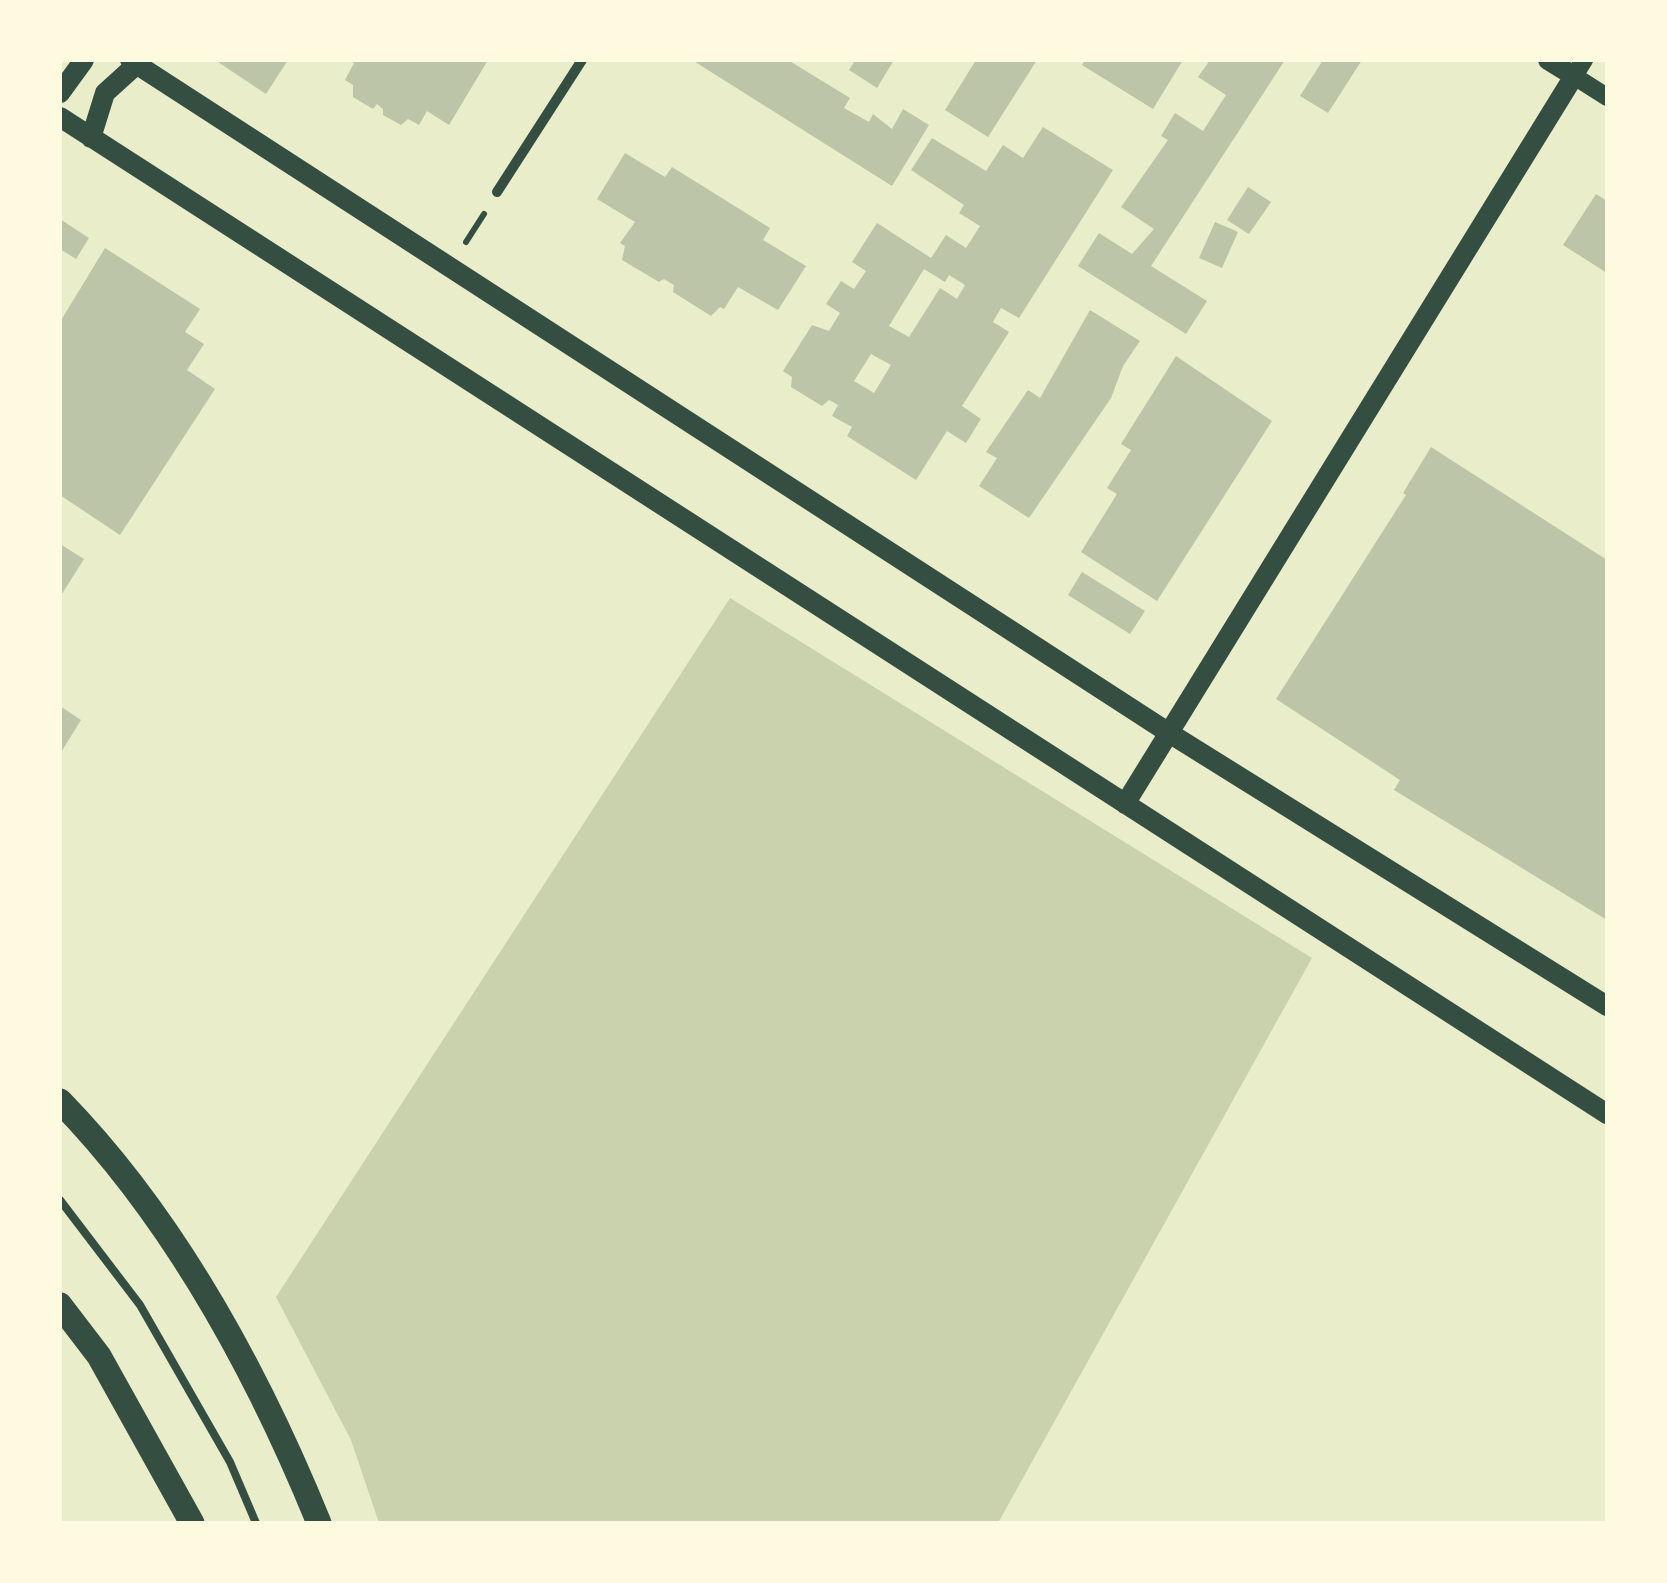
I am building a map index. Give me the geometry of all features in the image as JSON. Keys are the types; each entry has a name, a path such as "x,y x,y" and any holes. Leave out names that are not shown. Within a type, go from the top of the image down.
{"main road":[{"path":"60,93 84,60"},
{"path":"1124,804 1579,68 1548,60"},
{"path":"91,138 105,93 133,62 1166,732 1607,1006"},
{"path":"60,117 1607,1114"},
{"path":"60,1100 181,1254 278,1422 319,1523"},
{"path":"60,1305 99,1356 192,1523"}],"street":[{"path":"498,192 582,60"},
{"path":"1579,68 1607,97"}],"lane":[{"path":"60,1200 140,1305 230,1462 256,1523"}],"green space":[{"path":"730,598 1312,958 998,1523 379,1523 351,1440 276,1297"}],"building":[{"path":"215,60 288,60 266,94"},
{"path":"349,60 488,60 449,125 427,111 419,125 408,119 401,125 383,115 377,104 373,109 353,97 353,85 345,80 354,63"},
{"path":"692,60 788,60 850,98 844,108 869,122 873,114 892,129 903,109 929,125 892,186"},
{"path":"855,60 894,60 877,88 849,70"},
{"path":"976,60 1037,60 988,137 945,110"},
{"path":"1085,60 1183,60 1153,109 1082,65"},
{"path":"1210,60 1285,60 1151,266 1207,301 1186,334 1078,266 1099,233 1132,254 1154,229 1121,207 1168,140 1161,136 1175,113 1203,131 1226,95 1198,77"},
{"path":"1323,60 1362,60 1328,113 1300,96"},
{"path":"1043,127 1113,170 1019,318 1001,308 993,322 1009,332 962,406 981,419 966,443 947,431 916,480 847,436 852,427 832,416 838,405 829,400 822,406 791,387 792,377 783,371 812,325 829,331 840,313 826,304 841,281 854,289 866,271 852,262 877,223 931,258 946,235 966,248 980,226 959,213 964,205 911,170 932,138 986,171 1003,145 1023,158","holes":["924,269 945,282 949,275 965,285 957,299 940,288 909,337 889,326","871,354 891,365 874,393 854,381"]},
{"path":"625,153 665,177 672,167 770,228 763,240 806,266 778,310 738,287 724,309 720,307 711,316 673,292 674,285 664,279 659,282 622,260 625,246 620,243 635,222 597,199"},
{"path":"1248,187 1271,202 1249,234 1227,220"},
{"path":"1596,194 1607,201 1607,273 1563,245"},
{"path":"60,219 89,238 76,259 60,249"},
{"path":"1215,222 1238,232 1222,268 1199,258"},
{"path":"105,248 200,309 185,332 204,344 187,370 215,389 120,535 60,495 60,322"},
{"path":"1090,310 1140,341 1123,366 1111,398 1029,518 979,486 997,458 986,452 1028,390 1040,398"},
{"path":"1176,356 1272,421 1157,601 1081,552 1117,494 1107,488 1131,450 1121,444"},
{"path":"1431,447 1607,560 1607,920 1394,790 1400,780 1276,699 1406,495 1403,493"},
{"path":"60,544 84,559 60,597"},
{"path":"1082,572 1145,611 1130,634 1068,595"},
{"path":"60,706 81,720 60,754"}]}
